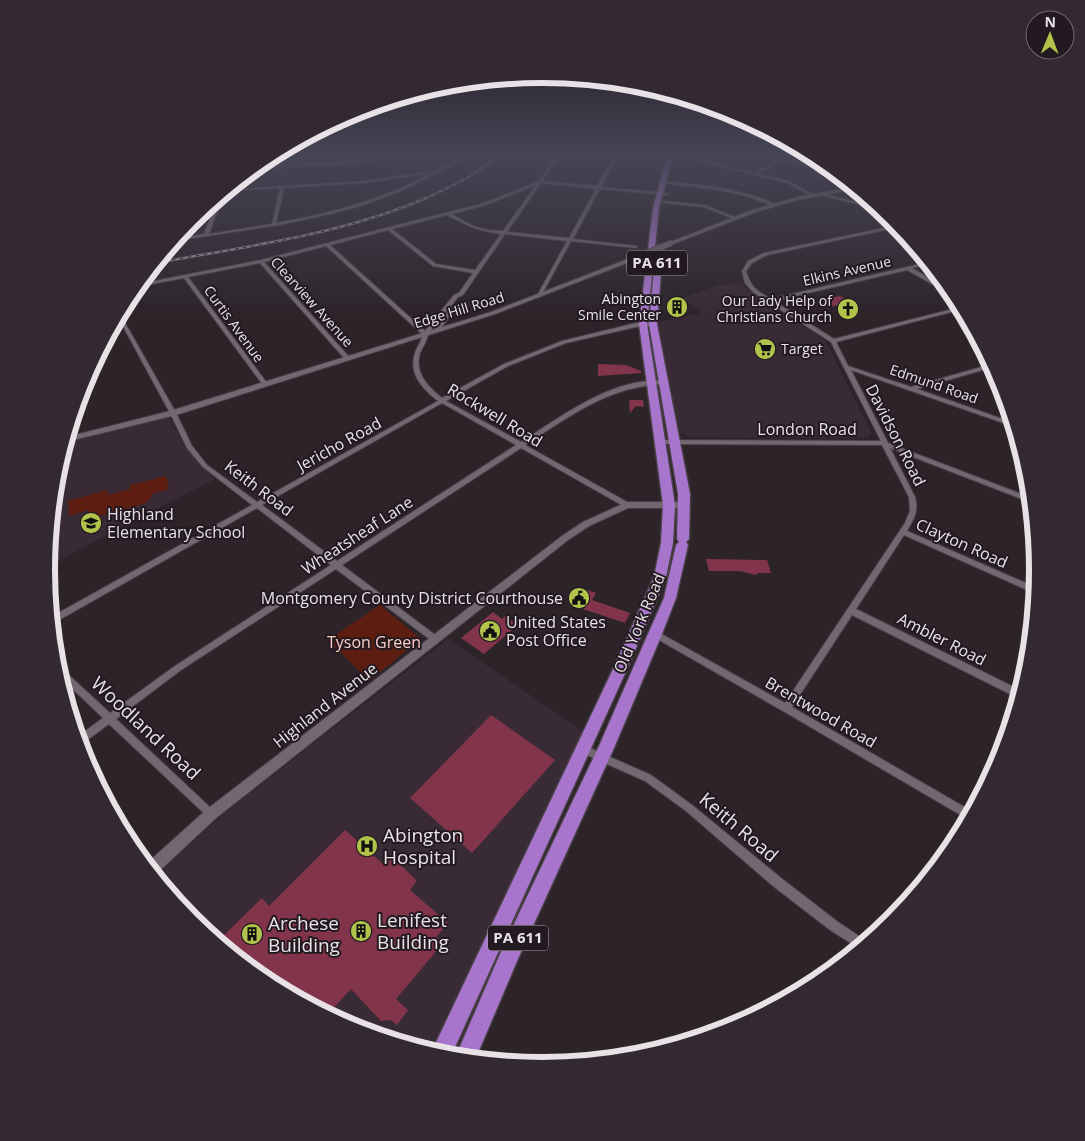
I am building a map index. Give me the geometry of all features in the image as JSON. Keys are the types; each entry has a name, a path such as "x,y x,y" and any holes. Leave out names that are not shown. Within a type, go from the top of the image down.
{"highway":[{"name":"Old York Road","path":"444,1048 645,615 660,577 667,544 669,505 651,382 648,324 652,230 659,209"},
{"name":"Old York Road","path":"468,1052 510,954 601,757 670,598 683,542 685,505 664,382 648,324"}],"street":[{"path":"206,235 216,209"},
{"path":"274,224 277,209"},
{"path":"186,238 274,224 339,209"},
{"path":"149,283 261,261 466,209"},
{"name":"Rockwell Road","path":"520,209 461,294 443,313 421,331 424,342 418,352 416,368 426,388 442,401 627,505"},
{"path":"539,296 586,209"},
{"path":"717,209 735,218"},
{"name":"Edge Hill Road","path":"74,437 173,413 347,358 421,331 437,330 539,296 761,209"},
{"path":"448,214 472,226 504,232 636,247"},
{"path":"889,228 761,256 746,266 744,277 751,287 769,301 833,341 954,310"},
{"path":"389,229 435,265 476,272"},
{"path":"327,245 421,331"},
{"name":"Clearview Avenue","path":"261,261 347,358"},
{"name":"Elkins Avenue","path":"769,301 922,265"},
{"path":"908,268 937,284"},
{"name":"Curtis Avenue","path":"185,276 265,384"},
{"name":"Rockwell Road","path":"437,330 462,297 461,294"},
{"name":"Keith Road","path":"123,322 173,413 189,447 206,466 435,639"},
{"name":"Jericho Road","path":"57,617 506,365 564,342 648,324"},
{"name":"Davidson Road","path":"786,708 903,532 915,508 912,497 833,341"},
{"name":"Edmund Road","path":"846,366 1007,422"},
{"path":"912,389 985,367"},
{"name":"Wheatsheaf Lane","path":"85,737 178,668 578,408 604,394 635,384 664,382"},
{"name":"London Road","path":"660,442 883,443 1025,498"},
{"name":"Highland Avenue","path":"155,865 211,814 565,538 586,524 627,505 685,505"},
{"name":"Clayton Road","path":"903,532 1029,588"},
{"name":"Ambler Road","path":"850,610 1014,692"},
{"name":"Brentwood Road","path":"655,634 966,813"},
{"name":"Woodland Road","path":"67,678 211,814"},
{"name":"Keith Road","path":"583,749 648,778 673,796 777,882 834,926 858,941"}],"shaded area":[{"path":"742,284 751,293 825,340 871,431 870,436 865,438 690,437 680,433 658,322 701,313 682,298 719,285"},
{"name":"Highland Elementary School","path":"169,417 186,448 215,479 55,562 59,507 64,475 73,441"},
{"name":"Abington Hospital","path":"448,639 583,731 474,1053 447,1049 386,1032 327,1008 272,976 221,937 176,892 160,872 223,814"}],"green space":[{"path":"166,476 169,489 151,494 151,498 146,503 96,517 89,515 88,510 69,516 68,501 107,490 108,495 130,489 130,485"},
{"name":"Tyson Green","path":"380,605 421,639 369,681 328,640"}],"building":[{"path":"840,296 850,302 830,307 821,300"},
{"name":"Abington Smile Center","path":"679,303 689,310 674,313 668,306"},
{"path":"598,364 626,365 641,371 641,373 598,376"},
{"path":"629,400 643,400 644,407 636,406 630,413"},
{"path":"706,559 767,560 771,573 758,573 756,575 740,571 709,571"},
{"path":"584,589 596,593 592,600 630,613 625,623 574,606"},
{"name":"United States Post Office","path":"493,612 502,619 505,616 518,625 484,654 461,638"},
{"path":"491,715 555,760 472,853 410,798"},
{"name":"Lenifest Building","path":"345,830 384,865 391,858 404,868 417,881 410,890 448,923 436,937 444,942 396,999 408,1010 397,1025 391,1020 381,1021 351,989 332,1010 327,1008 272,976 222,937 262,898 269,906"}],"railway":[{"path":"166,261 297,237 366,220 396,209"}],"place":[{"name":"Abington Smile Center","path":"677,307"},
{"name":"Our Lady Help of Christians Church","path":"848,309"},
{"name":"Target","path":"765,349"},
{"name":"Highland Elementary School","path":"91,523"},
{"name":"Montgomery County District Courthouse","path":"579,598"},
{"name":"United States Post Office","path":"490,631"},
{"name":"Abington Hospital","path":"367,846"},
{"name":"Lenifest Building","path":"361,931"},
{"name":"Archese Building","path":"252,934"}]}
